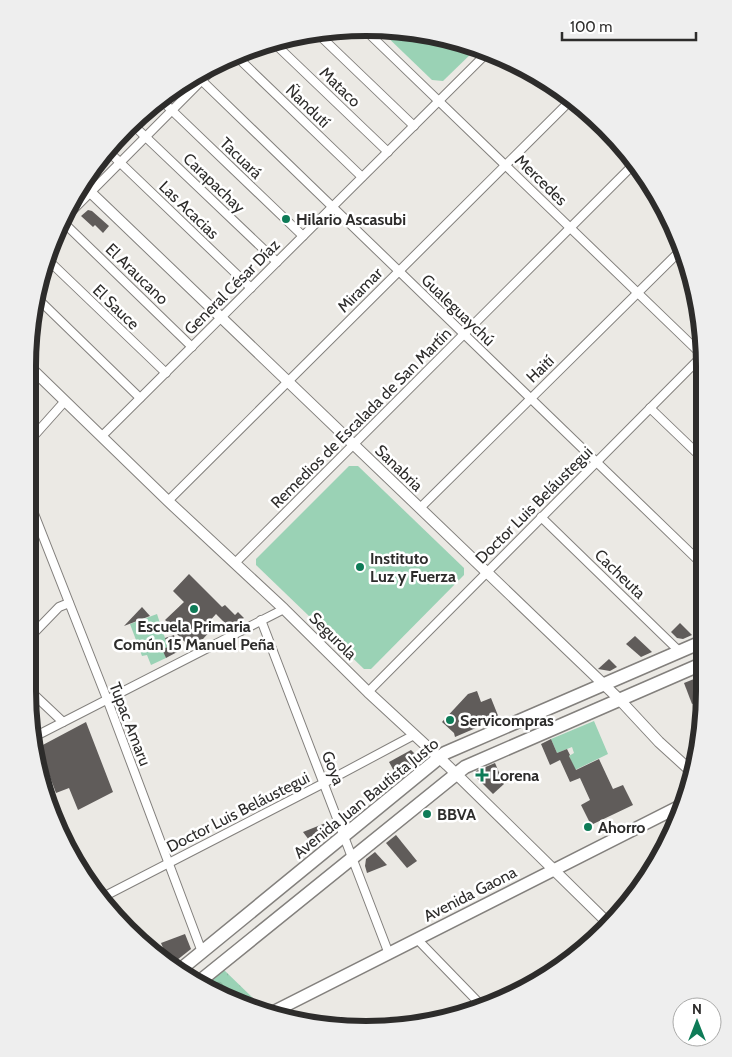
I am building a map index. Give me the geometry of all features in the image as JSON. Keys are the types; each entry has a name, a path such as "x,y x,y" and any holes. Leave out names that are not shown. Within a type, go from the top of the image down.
{"main road":[{"name":"Avenida Juan Bautista Justo","path":"185,966 450,751 696,644"},
{"path":"203,978 465,767 696,666"},
{"name":"Avenida Gaona","path":"279,1009 674,809"}],"street":[{"name":"Mercedes","path":"372,36 695,348"},
{"path":"323,39 414,126"},
{"name":"Mataco","path":"279,48 388,152"},
{"name":"General César Díaz","path":"102,436 482,58"},
{"name":"Ñandutí","path":"241,61 362,177"},
{"name":"Gualeguaychú","path":"202,80 332,208 696,558"},
{"path":"89,187 120,163 172,110 191,87"},
{"name":"Tacuará","path":"165,104 303,236"},
{"name":"Miramar","path":"168,501 567,104"},
{"name":"Carapachay","path":"138,128 277,262"},
{"name":"Las Acacias","path":"112,156 250,288"},
{"name":"Remedios de Escalada de San Martín","path":"235,564 630,168"},
{"name":"Sanabria","path":"88,190 420,508 687,767"},
{"name":"El Araucano","path":"67,227 192,347"},
{"name":"Haití","path":"420,508 676,255"},
{"name":"El Sauce","path":"53,264 166,373"},
{"path":"43,303 140,398"},
{"name":"Doctor Luis Beláustegui","path":"368,692 696,363"},
{"name":"Segurola","path":"36,373 168,501 284,608 368,692 439,758 604,919"},
{"path":"36,434 65,402"},
{"path":"650,408 696,452"},
{"name":"Cacheuta","path":"541,517 679,651"},
{"name":"Tupac Amaru","path":"36,521 107,699 202,952"},
{"path":"36,631 59,607 70,603"},
{"path":"39,734 284,608"},
{"name":"Goya","path":"261,620 388,954"},
{"path":"36,697 63,722"},
{"name":"Doctor Luis Beláustegui","path":"107,895 414,735"},
{"path":"417,939 477,1001"}],"green space":[{"path":"387,37 451,47 471,54 443,81 432,80"},
{"name":"Instituto Luz y Fuerza","path":"349,466 358,466 464,568 464,575 371,669 364,669 256,565 256,559"},
{"path":"157,614 168,647 163,649 166,658 151,665 147,655 142,656 130,624"},
{"path":"594,721 608,754 575,770 569,756 574,753 572,747 557,753 551,739"},
{"path":"223,969 257,1002 240,996 209,981"}],"building":[{"path":"88,210 92,211 109,226 103,233 81,216"},
{"path":"189,574 222,607 225,605 235,615 238,612 244,618 224,628 226,624 216,614 207,624 212,629 203,639 200,640 196,637 188,645 177,634 179,633 165,620 184,602 173,591"},
{"path":"142,607 150,616 124,626"},
{"path":"680,623 692,635 683,639 677,638 671,632"},
{"path":"174,635 179,651 166,658 162,649 168,647 165,638"},
{"path":"635,636 652,652 641,657 626,644"},
{"path":"609,659 617,667 610,671 598,669"},
{"path":"694,679 696,684 695,703 692,704 684,683"},
{"path":"477,691 481,702 491,698 499,718 455,737 454,733 442,722 468,694"},
{"path":"86,722 113,792 78,810 69,788 56,793 44,761 41,746"},
{"path":"551,739 557,753 567,749 576,770 599,759 613,789 623,785 633,805 591,825 581,805 590,800 580,778 570,782 560,760 550,765 541,744"},
{"path":"411,750 422,761 399,780 389,762"},
{"path":"495,763 504,784 493,794 475,776 476,771"},
{"path":"328,822 331,830 328,837 315,848 303,832"},
{"path":"396,835 417,861 407,868 386,843"},
{"path":"375,852 387,865 367,873 366,859"},
{"path":"185,934 191,949 176,961 165,953 161,943"}],"place":[{"name":"Hilario Ascasubi","path":"286,219"},
{"name":"Instituto Luz y Fuerza","path":"360,567"},
{"name":"Escuela Primaria Común 15 Manuel Peña","path":"194,609"},
{"name":"Servicompras","path":"450,720"},
{"name":"Lorena","path":"482,775"},
{"name":"BBVA","path":"427,814"},
{"name":"Ahorro","path":"588,827"}]}
